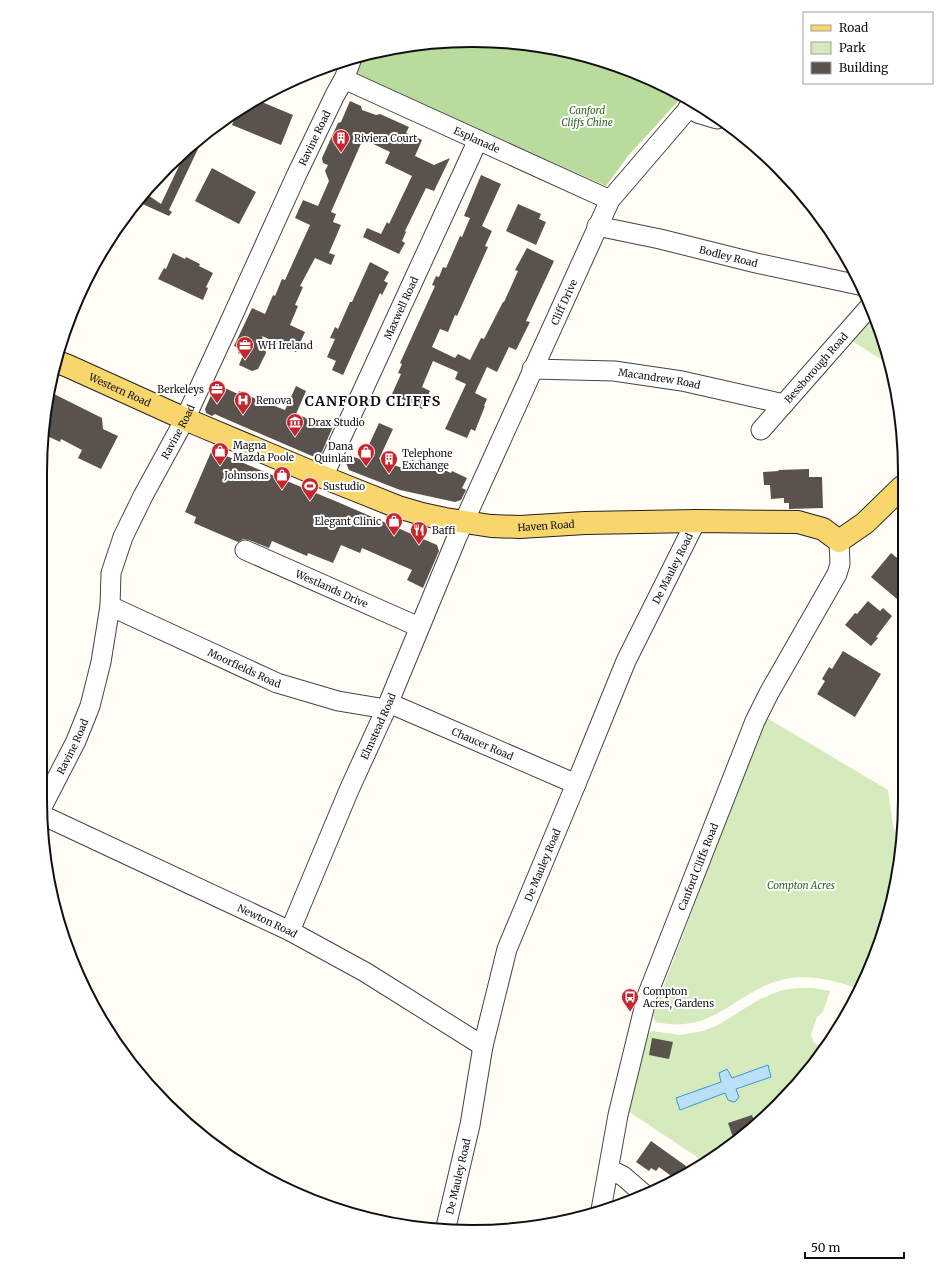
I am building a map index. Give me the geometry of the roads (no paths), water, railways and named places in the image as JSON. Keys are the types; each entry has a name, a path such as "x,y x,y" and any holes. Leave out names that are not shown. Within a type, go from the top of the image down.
{"main road":[{"name":"Western Road","path":"61,363 185,419"},
{"name":"Haven Road","path":"185,419 398,507 437,518 491,526 520,527 585,523 696,521 798,522 823,529 839,541"},
{"path":"839,541 864,523 898,491"}],"street":[{"name":"Esplanade","path":"349,67 478,140 610,200"},
{"name":"Ravine Road","path":"47,797 76,741 90,706 101,662 110,606 111,573 122,536 185,419 301,165 349,67"},
{"name":"Cliff Drive","path":"464,521 610,200 689,106"},
{"name":"Maxwell Road","path":"323,477 478,140"},
{"name":"Bodley Road","path":"597,226 667,241 756,263 854,284"},
{"name":"Bessborough Road","path":"761,430 866,310"},
{"name":"Macandrew Road","path":"532,369 614,371 682,381 784,404"},
{"name":"Elmstead Road","path":"290,931 349,790 387,706 464,521"},
{"name":"De Mauley Road","path":"447,1224 470,1125 483,1046 507,949 626,661 696,521"},
{"name":"Canford Cliffs Road","path":"601,1205 618,1115 647,996 754,721 837,574 840,564 839,541"},
{"name":"Westlands Drive","path":"245,550 419,627"},
{"name":"Moorfields Road","path":"110,606 277,683 338,701 387,706"},
{"name":"Chaucer Road","path":"387,706 576,784"},
{"name":"Newton Road","path":"48,818 290,931 365,972 483,1046"},
{"path":"609,1169 624,1176 640,1191"}],"water":[{"path":"768,1065 771,1077 736,1089 739,1097 736,1101 733,1102 728,1100 725,1093 680,1110 676,1098 721,1082 719,1073 727,1069 732,1078"}],"place":[{"name":"Riviera Court","path":"341,153"},
{"name":"WH Ireland","path":"245,360"},
{"name":"Berkeleys","path":"217,404"},
{"name":"Renova","path":"243,415"},
{"name":"Drax Studio","path":"295,437"},
{"name":"Magna Mazda Poole","path":"220,466"},
{"name":"Dana Quinlan","path":"366,467"},
{"name":"Telephone Exchange","path":"389,474"},
{"name":"Johnsons","path":"282,490"},
{"name":"Sustudio","path":"310,501"},
{"name":"Elegant Clinic","path":"394,536"},
{"name":"Baffi","path":"419,545"},
{"name":"Compton Acres, Gardens","path":"630,1012"}],"district":[{"name":"CANFORD CLIFFS","path":"373,401"}],"park label":[{"name":"Canford Cliffs Chine","path":"587,116"},
{"name":"Compton Acres","path":"801,885"}]}
